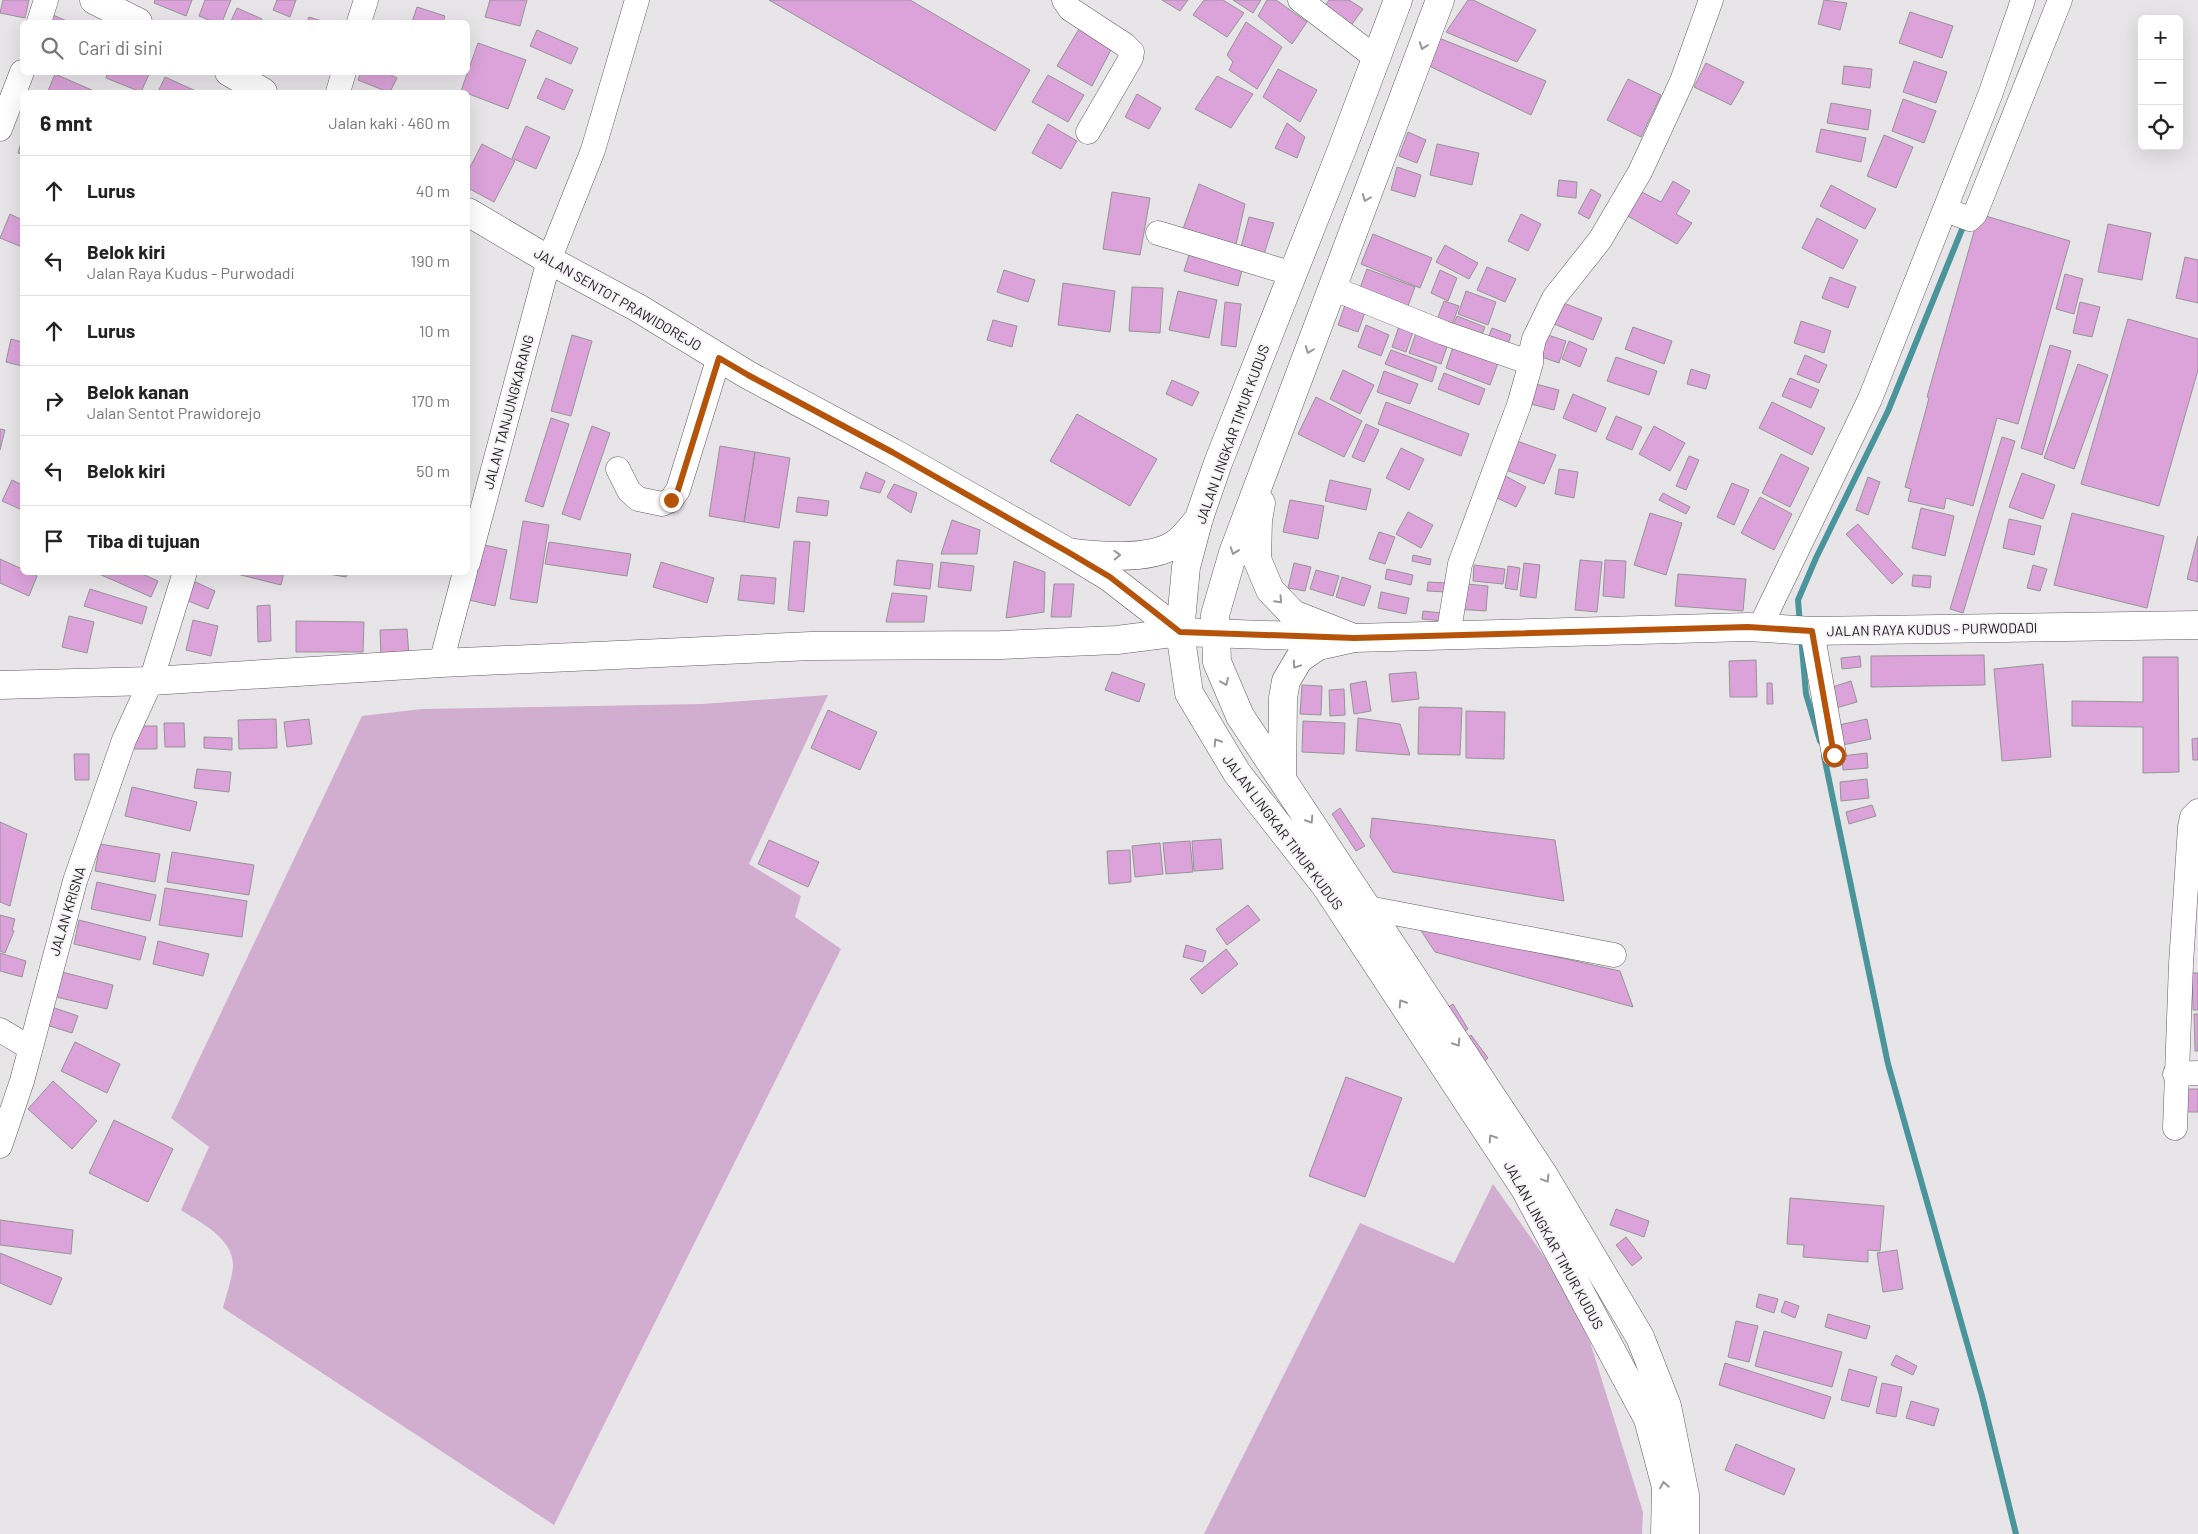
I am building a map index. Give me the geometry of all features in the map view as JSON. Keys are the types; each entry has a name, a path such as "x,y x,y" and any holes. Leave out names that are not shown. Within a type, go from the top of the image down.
{"main road":[{"path":"94,0 134,20"},
{"name":"JALAN LINGKAR TIMUR KUDUS","path":"1398,0 1218,463 1199,518 1186,567 1180,632 1189,693 1237,773 1325,885 1525,1190 1609,1343 1648,1419 1666,1488 1665,1534"},
{"name":"JALAN LINGKAR TIMUR KUDUS","path":"1440,0 1233,554 1215,615 1217,662 1240,716 1543,1174 1640,1337 1669,1415 1685,1495 1685,1534"},
{"path":"234,75 260,90"},
{"name":"JALAN SENTOT PRAWIDOREJO","path":"470,213 549,260 638,308 748,375 892,452 1068,552 1110,577 1180,632"},
{"path":"1270,453 1258,520 1258,558 1270,590 1293,614 1354,638"},
{"path":"1068,552 1096,555 1154,552 1176,544 1199,518"},
{"name":"JALAN RAYA KUDUS - PURWODADI","path":"0,684 151,681 441,663 811,646 1001,645 1117,640 1180,632 1216,635 1354,638 1766,628 1811,631 2198,625"},
{"path":"1282,779 1283,698 1286,681 1299,659 1318,646 1354,638"}],"street":[{"path":"40,20 46,0"},
{"path":"361,20 366,0"},
{"name":"JALAN TANJUNGKARANG","path":"470,556 549,260 593,150 638,0"},
{"path":"1064,0 1070,9 1125,45 1132,52 1132,58 1088,132"},
{"path":"1300,0 1376,58"},
{"path":"1448,636 1460,564 1519,405 1531,363 1534,340 1554,298 1600,240 1640,172 1682,81 1711,0"},
{"path":"1766,628 1954,213 1990,95 2023,0"},
{"path":"1954,213 1973,217 1975,214 2060,0"},
{"path":"0,129 21,75"},
{"path":"339,90 343,75"},
{"path":"1158,233 1293,274"},
{"path":"1332,288 1444,333 1531,363"},
{"path":"618,469 629,491 638,499 662,504 671,500 678,490 719,358"},
{"name":"JALAN KRISNA","path":"0,1146 22,1081 75,881 124,740 151,681 184,575"},
{"path":"441,663 464,575"},
{"path":"1811,631 1834,755"},
{"path":"2175,1128 2187,1073 2190,827 2192,817 2198,811"},
{"path":"1368,908 1614,955"},
{"path":"0,1030 30,1048"}],"shaded area":[{"path":"828,695 749,864 801,896 795,917 841,949 554,1525 223,1308 233,1266 232,1256 228,1248 215,1233 181,1210 209,1147 171,1118 362,716 422,709 702,704"},
{"path":"1493,1184 1558,1276 1590,1342 1643,1512 1642,1534 1204,1534 1360,1223 1454,1263"}],"building":[{"path":"3,0 29,0 25,18 0,13"},
{"path":"155,0 192,0 186,16 154,3"},
{"path":"205,0 231,0 223,20 209,20 199,16"},
{"path":"277,0 296,0 290,17 273,10"},
{"path":"490,0 527,0 520,26 485,17"},
{"path":"769,0 910,0 1030,70 995,131"},
{"path":"1162,0 1188,0 1180,11"},
{"path":"1204,0 1223,0 1244,13 1227,37 1193,15"},
{"path":"1233,0 1261,0 1253,13"},
{"path":"1267,0 1276,0 1307,22 1292,44 1258,16"},
{"path":"1329,0 1349,0 1363,9 1350,27 1321,11"},
{"path":"1468,0 1473,0 1536,30 1517,62 1446,32"},
{"path":"1824,0 1847,3 1840,30 1818,24"},
{"path":"417,7 445,16 444,20 413,20"},
{"path":"237,8 262,19 262,20 231,20"},
{"path":"1910,12 1953,26 1942,58 1899,43"},
{"path":"53,15 64,20 51,20"},
{"path":"309,17 319,20 308,20"},
{"path":"1246,22 1282,47 1257,89 1229,70 1233,62 1227,55"},
{"path":"1079,29 1113,46 1092,86 1057,66"},
{"path":"537,30 578,48 571,64 530,46"},
{"path":"1439,38 1546,81 1531,115 1425,64"},
{"path":"478,43 526,60 508,109 470,94 470,90 461,90 467,75 470,75 470,66"},
{"path":"1914,61 1947,72 1936,103 1903,92"},
{"path":"1706,63 1744,82 1731,105 1694,87"},
{"path":"1844,66 1872,69 1870,88 1842,84"},
{"path":"1278,69 1317,90 1300,122 1263,97"},
{"path":"55,75 57,75 92,90 48,90"},
{"path":"107,75 149,75 142,90 136,90 106,78"},
{"path":"360,75 391,75 397,78 391,90 383,90 358,80"},
{"path":"1048,75 1084,95 1068,122 1032,102"},
{"path":"1217,76 1253,94 1231,128 1195,109"},
{"path":"165,77 194,90 159,90"},
{"path":"546,78 573,90 564,110 537,98"},
{"path":"1628,79 1661,95 1641,137 1607,120"},
{"path":"1137,94 1161,108 1149,129 1125,117"},
{"path":"1903,99 1936,111 1924,143 1892,131"},
{"path":"1831,103 1871,110 1868,130 1827,123"},
{"path":"1287,123 1305,137 1297,158 1275,148"},
{"path":"1048,124 1077,141 1061,169 1032,153"},
{"path":"526,126 550,137 536,169 512,158"},
{"path":"1821,129 1866,138 1861,162 1816,152"},
{"path":"1408,132 1426,140 1417,163 1399,156"},
{"path":"1884,135 1913,147 1896,188 1867,176"},
{"path":"482,144 515,161 494,202 470,189 470,167"},
{"path":"1437,144 1479,153 1472,185 1430,175"},
{"path":"1397,167 1421,175 1415,197 1391,190"},
{"path":"1559,180 1577,182 1576,198 1557,196"},
{"path":"1673,181 1690,191 1676,214 1692,223 1677,244 1626,215 1640,191 1661,202"},
{"path":"1199,184 1245,204 1235,249 1183,229"},
{"path":"1831,185 1876,209 1865,229 1820,206"},
{"path":"1591,189 1601,195 1589,219 1578,213"},
{"path":"1112,192 1150,198 1140,255 1103,249"},
{"path":"10,214 20,219 20,246 0,238"},
{"path":"1521,214 1541,224 1528,251 1508,241"},
{"path":"1979,214 2070,241 2018,424 1997,418 1973,506 1946,498 1944,509 1908,501 1911,489 1905,487 1929,398 1927,397"},
{"path":"1249,217 1274,223 1264,254 1241,247"},
{"path":"1817,218 1858,240 1843,269 1802,248"},
{"path":"2108,224 2151,233 2142,280 2098,272"},
{"path":"1373,234 1432,258 1420,288 1361,264"},
{"path":"1445,245 1478,263 1469,279 1436,262"},
{"path":"1190,252 1243,266 1238,286 1184,271"},
{"path":"2185,257 2198,260 2198,303 2176,298"},
{"path":"1487,267 1516,279 1505,302 1477,290"},
{"path":"1367,269 1415,287 1405,314 1357,296"},
{"path":"1004,270 1035,280 1028,302 997,292"},
{"path":"1440,270 1457,278 1448,301 1431,293"},
{"path":"2065,274 2083,279 2074,314 2056,309"},
{"path":"1830,277 1856,287 1848,308 1822,298"},
{"path":"1063,283 1115,291 1110,332 1058,325"},
{"path":"1132,287 1163,288 1160,333 1129,331"},
{"path":"1178,291 1217,300 1209,338 1169,330"},
{"path":"1466,291 1496,302 1488,325 1458,314"},
{"path":"1556,300 1602,318 1593,340 1547,321"},
{"path":"1444,301 1459,306 1450,330 1435,325"},
{"path":"1225,302 1241,304 1236,347 1221,345"},
{"path":"2080,302 2100,307 2092,337 2073,333"},
{"path":"1345,305 1365,312 1358,332 1338,325"},
{"path":"1457,316 1485,327 1478,344 1450,333"},
{"path":"2128,319 2198,339 2198,370 2159,506 2081,484"},
{"path":"993,320 1017,326 1012,347 987,340"},
{"path":"1801,321 1831,331 1824,353 1794,343"},
{"path":"1366,325 1389,335 1381,356 1358,347"},
{"path":"1399,326 1413,332 1406,352 1392,347"},
{"path":"1633,327 1672,341 1664,364 1625,349"},
{"path":"1492,328 1511,335 1505,353 1485,346"},
{"path":"1539,332 1566,341 1559,363 1533,354"},
{"path":"1416,333 1448,344 1441,364 1409,353"},
{"path":"572,335 592,341 571,416 551,411"},
{"path":"11,339 20,341 20,366 6,362"},
{"path":"1569,341 1587,349 1580,367 1562,359"},
{"path":"2050,345 2071,351 2042,455 2021,448"},
{"path":"1453,347 1498,363 1490,385 1446,368"},
{"path":"1391,350 1437,367 1432,382 1385,364"},
{"path":"1805,355 1827,365 1819,383 1797,374"},
{"path":"1616,357 1657,371 1649,395 1607,381"},
{"path":"2078,364 2108,375 2074,469 2044,458"},
{"path":"1691,369 1710,375 1706,389 1687,384"},
{"path":"1343,370 1374,385 1360,414 1330,399"},
{"path":"1384,371 1418,384 1410,404 1377,392"},
{"path":"1444,373 1485,389 1479,405 1438,389"},
{"path":"1790,378 1819,390 1811,408 1782,396"},
{"path":"1172,380 1199,392 1192,406 1166,394"},
{"path":"1528,382 1559,390 1554,410 1523,402"},
{"path":"1573,394 1606,408 1596,432 1563,418"},
{"path":"1316,397 1362,421 1344,457 1298,434"},
{"path":"1386,402 1469,434 1461,456 1378,424"},
{"path":"1772,402 1825,428 1812,455 1759,428"},
{"path":"1077,414 1157,459 1130,506 1050,461"},
{"path":"1616,416 1642,427 1632,450 1606,439"},
{"path":"551,418 569,424 543,507 525,501"},
{"path":"1366,424 1379,430 1364,462 1352,457"},
{"path":"592,426 610,433 580,520 562,514"},
{"path":"1654,426 1685,443 1670,471 1639,454"},
{"path":"0,429 5,430 0,450"},
{"path":"2002,437 2015,441 1963,613 1950,609"},
{"path":"1517,441 1556,455 1544,484 1506,470"},
{"path":"720,446 755,452 744,522 709,516"},
{"path":"1401,448 1424,459 1409,490 1386,478"},
{"path":"755,452 790,458 779,528 744,522"},
{"path":"1781,454 1809,468 1790,507 1762,493"},
{"path":"1689,456 1699,460 1686,490 1676,486"},
{"path":"1559,469 1578,472 1574,498 1555,494"},
{"path":"866,472 885,481 880,493 860,488"},
{"path":"1498,472 1526,487 1516,507 1487,493"},
{"path":"2022,473 2055,485 2043,519 2009,507"},
{"path":"1868,477 1880,482 1868,515 1856,510"},
{"path":"12,480 20,484 20,509 2,501"},
{"path":"1330,480 1371,489 1366,510 1325,501"},
{"path":"1732,483 1749,490 1734,525 1717,517"},
{"path":"894,484 917,493 911,513 887,497"},
{"path":"1663,493 1690,507 1686,514 1659,500"},
{"path":"798,497 829,501 827,516 796,512"},
{"path":"1760,497 1792,514 1774,550 1741,533"},
{"path":"1290,500 1324,506 1318,539 1283,532"},
{"path":"1921,508 1954,516 1945,556 1912,548"},
{"path":"1408,512 1433,525 1421,548 1396,534"},
{"path":"1650,513 1682,523 1666,575 1634,565"},
{"path":"2072,513 2164,536 2147,608 2054,585"},
{"path":"2009,519 2041,526 2034,555 2003,548"},
{"path":"952,520 980,530 977,554 941,554"},
{"path":"523,521 549,525 537,603 510,599"},
{"path":"1858,524 1903,574 1892,584 1846,534"},
{"path":"1379,532 1395,537 1385,564 1369,559"},
{"path":"2198,536 2198,582 2187,579"},
{"path":"794,541 810,542 804,612 788,610"},
{"path":"549,542 631,554 627,576 545,564"},
{"path":"480,544 507,550 495,606 469,600"},
{"path":"1413,555 1431,559 1430,565 1412,561"},
{"path":"0,559 20,568 20,575 37,576 29,596 0,583"},
{"path":"897,560 933,564 930,589 894,585"},
{"path":"1580,560 1602,562 1597,612 1575,610"},
{"path":"1605,560 1626,561 1624,598 1603,596"},
{"path":"1014,561 1045,572 1044,612 1006,618"},
{"path":"661,562 714,578 707,603 653,587"},
{"path":"941,562 974,566 971,591 938,587"},
{"path":"1294,563 1311,567 1305,591 1288,588"},
{"path":"1524,563 1540,565 1536,598 1520,596"},
{"path":"1474,565 1505,569 1503,584 1473,581"},
{"path":"2033,565 2047,569 2040,591 2027,588"},
{"path":"1508,566 1520,568 1517,590 1505,588"},
{"path":"1387,569 1413,575 1411,585 1385,579"},
{"path":"1316,570 1339,576 1333,596 1310,589"},
{"path":"1678,574 1746,579 1743,611 1675,606"},
{"path":"102,575 145,575 158,581 151,597"},
{"path":"241,575 283,575 281,585"},
{"path":"741,575 776,578 774,604 738,600"},
{"path":"1913,575 1931,576 1930,588 1912,586"},
{"path":"1342,577 1371,586 1364,606 1336,597"},
{"path":"189,579 215,591 208,609 181,598"},
{"path":"1428,582 1447,583 1447,592 1427,591"},
{"path":"1457,583 1488,586 1486,611 1455,609"},
{"path":"1054,584 1074,584 1071,617 1051,617"},
{"path":"90,589 147,607 142,624 84,606"},
{"path":"1381,592 1409,598 1406,614 1378,608"},
{"path":"892,593 927,596 924,622 886,622"},
{"path":"270,605 271,641 258,642 257,606"},
{"path":"1423,611 1442,613 1442,621 1422,619"},
{"path":"69,616 94,622 87,653 62,647"},
{"path":"193,620 218,626 211,656 186,650"},
{"path":"296,621 364,622 363,652 296,652"},
{"path":"407,629 409,656 381,657 380,630"},
{"path":"1984,655 1985,685 1871,687 1871,656"},
{"path":"1860,656 1861,667 1842,669 1841,658"},
{"path":"2143,657 2178,657 2179,772 2143,773 2143,727 2072,726 2072,701 2143,702"},
{"path":"1756,660 1757,697 1730,697 1729,661"},
{"path":"2043,664 2051,757 2002,761 1994,669"},
{"path":"1112,672 1145,684 1139,702 1105,690"},
{"path":"1416,672 1419,699 1392,702 1389,674"},
{"path":"1366,681 1371,711 1354,714 1350,684"},
{"path":"1851,681 1857,702 1829,710 1823,690"},
{"path":"1767,683 1772,683 1773,704 1767,704"},
{"path":"1302,685 1322,686 1321,715 1300,714"},
{"path":"1344,689 1345,715 1330,716 1329,690"},
{"path":"1419,707 1462,708 1460,755 1418,754"},
{"path":"828,710 877,732 860,770 811,748"},
{"path":"1466,711 1505,712 1504,759 1466,758"},
{"path":"1358,718 1400,724 1410,755 1356,751"},
{"path":"276,719 277,748 239,749 238,720"},
{"path":"309,719 312,744 287,747 284,722"},
{"path":"1867,719 1871,739 1838,746 1834,726"},
{"path":"1303,721 1345,723 1344,754 1302,752"},
{"path":"164,723 184,723 185,747 165,747"},
{"path":"131,726 157,726 157,749 131,749"},
{"path":"204,737 232,738 232,750 204,748"},
{"path":"2198,738 2198,760 2193,760 2192,739"},
{"path":"1867,753 1868,768 1843,770 1842,756"},
{"path":"74,754 89,754 89,780 75,780"},
{"path":"197,769 231,772 229,792 194,788"},
{"path":"1867,779 1869,798 1841,801 1840,782"},
{"path":"132,787 197,802 190,831 125,816"},
{"path":"1872,805 1876,816 1849,824 1846,812"},
{"path":"1340,808 1365,846 1356,851 1332,814"},
{"path":"1372,818 1555,840 1564,901 1393,872 1370,837"},
{"path":"0,822 27,834 10,906 0,902"},
{"path":"1221,839 1223,869 1194,871 1192,841"},
{"path":"769,840 819,862 808,887 758,864"},
{"path":"1190,841 1193,872 1166,874 1163,843"},
{"path":"1160,843 1163,874 1135,877 1132,846"},
{"path":"100,844 160,854 155,882 95,871"},
{"path":"1130,850 1131,882 1109,884 1107,851"},
{"path":"172,852 254,865 249,895 167,882"},
{"path":"97,882 156,895 150,921 91,909"},
{"path":"165,888 247,901 242,937 159,925"},
{"path":"1248,905 1260,920 1227,945 1216,929"},
{"path":"0,915 15,919 12,930 14,931 5,953 0,951"},
{"path":"79,920 146,937 140,960 74,944"},
{"path":"1418,926 1620,971 1633,1007 1435,952"},
{"path":"158,941 209,954 203,976 153,964"},
{"path":"1186,945 1206,951 1203,962 1183,957"},
{"path":"1226,949 1238,964 1202,994 1190,979"},
{"path":"0,953 26,961 22,977 0,971"},
{"path":"58,971 113,985 107,1009 52,996"},
{"path":"2192,973 2198,973 2198,1010 2193,1010"},
{"path":"1453,1004 1468,1029 1458,1036 1443,1011"},
{"path":"46,1005 78,1016 72,1033 40,1023"},
{"path":"2194,1014 2198,1014 2198,1051 2195,1051"},
{"path":"1471,1035 1488,1058 1478,1067 1460,1043"},
{"path":"75,1042 120,1064 107,1093 61,1071"},
{"path":"1346,1077 1402,1098 1365,1197 1309,1176"},
{"path":"53,1081 97,1121 72,1149 28,1109"},
{"path":"2187,1089 2198,1089 2198,1112 2187,1112"},
{"path":"114,1120 173,1149 148,1202 89,1173"},
{"path":"1790,1198 1884,1206 1880,1251 1868,1250 1868,1262 1803,1257 1804,1245 1787,1244"},
{"path":"1616,1209 1649,1221 1644,1237 1610,1225"},
{"path":"0,1220 73,1230 71,1254 0,1245"},
{"path":"1626,1237 1642,1258 1632,1266 1616,1245"},
{"path":"1897,1250 1903,1289 1883,1292 1877,1253"},
{"path":"0,1253 62,1278 51,1305 0,1283"},
{"path":"1759,1294 1778,1299 1774,1313 1756,1307"},
{"path":"1785,1301 1799,1306 1795,1318 1781,1312"},
{"path":"1828,1314 1870,1326 1866,1339 1825,1327"},
{"path":"1736,1321 1758,1326 1749,1362 1728,1357"},
{"path":"1764,1331 1842,1352 1832,1387 1755,1366"},
{"path":"1896,1355 1917,1366 1913,1375 1891,1365"},
{"path":"1725,1363 1831,1397 1824,1419 1719,1385"},
{"path":"1849,1369 1877,1377 1869,1407 1841,1400"},
{"path":"1882,1383 1902,1387 1896,1417 1876,1413"},
{"path":"1911,1401 1939,1409 1934,1426 1906,1418"},
{"path":"1736,1444 1795,1469 1784,1495 1725,1470"}],"waterway":[{"path":"1800,624 1798,600 1816,558 1888,411 1965,222"},
{"path":"1801,636 1806,694 1820,741"},
{"path":"1824,756 1888,1064 1982,1396 2016,1534"}],"route":[{"path":"671,500 678,490 719,358 892,452 1068,552 1110,577 1180,632 1216,635 1354,638 1748,627 1812,631 1834,755"}]}
